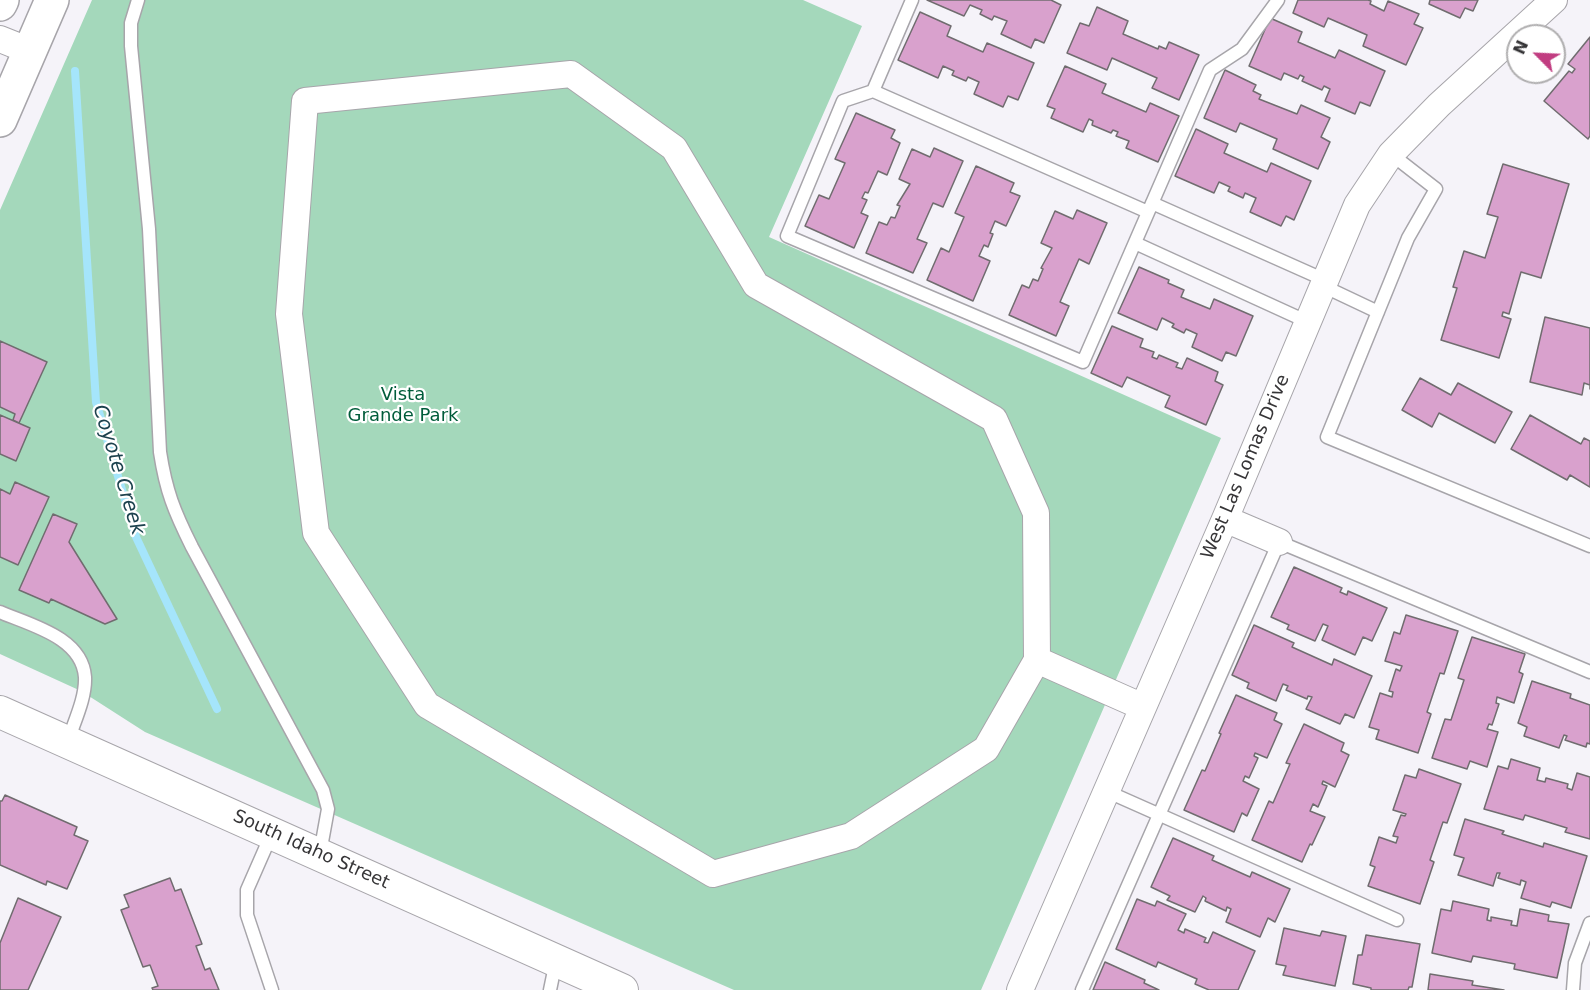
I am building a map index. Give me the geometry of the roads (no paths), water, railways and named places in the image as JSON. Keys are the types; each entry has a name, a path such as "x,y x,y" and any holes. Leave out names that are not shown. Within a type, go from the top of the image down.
{"main road":[{"path":"0,120 52,0"}],"street":[{"name":"West Las Lomas Drive","path":"1020,990 1225,519 1357,205 1391,154 1439,105 1554,0"},
{"path":"0,39 30,51"},
{"path":"571,74 674,148 756,285 994,418 1036,513 1037,660 986,749 851,836 713,874 427,705 316,533 289,314 305,101 571,74"},
{"path":"1225,519 1278,542"},
{"path":"1037,660 1143,707"},
{"name":"South Idaho Street","path":"0,712 320,854 553,975 622,990"}],"lane":[{"path":"138,0 131,23 131,46 149,229 160,452 165,483 174,512 192,547 323,790 328,809 320,854"},
{"path":"873,91 912,0"},
{"path":"1278,0 1242,49 1210,70 1150,208 1135,243 1083,362 787,236 843,101 873,91 1150,208 1324,283 1378,312"},
{"path":"1391,154 1436,189 1408,238 1327,437 1590,546"},
{"path":"1135,243 1308,322"},
{"path":"1082,990 1278,542 1590,672"},
{"path":"0,612 64,642 75,651 85,678 82,696 67,742"},
{"path":"1106,792 1397,920"},
{"path":"272,832 247,890 247,915 272,990"},
{"path":"1573,990 1575,963 1590,923"}],"waterway":[{"name":"Coyote Creek","path":"75,71 96,402 136,537 217,709"}],"park label":[{"name":"Vista Grande Park","path":"403,405"}]}
